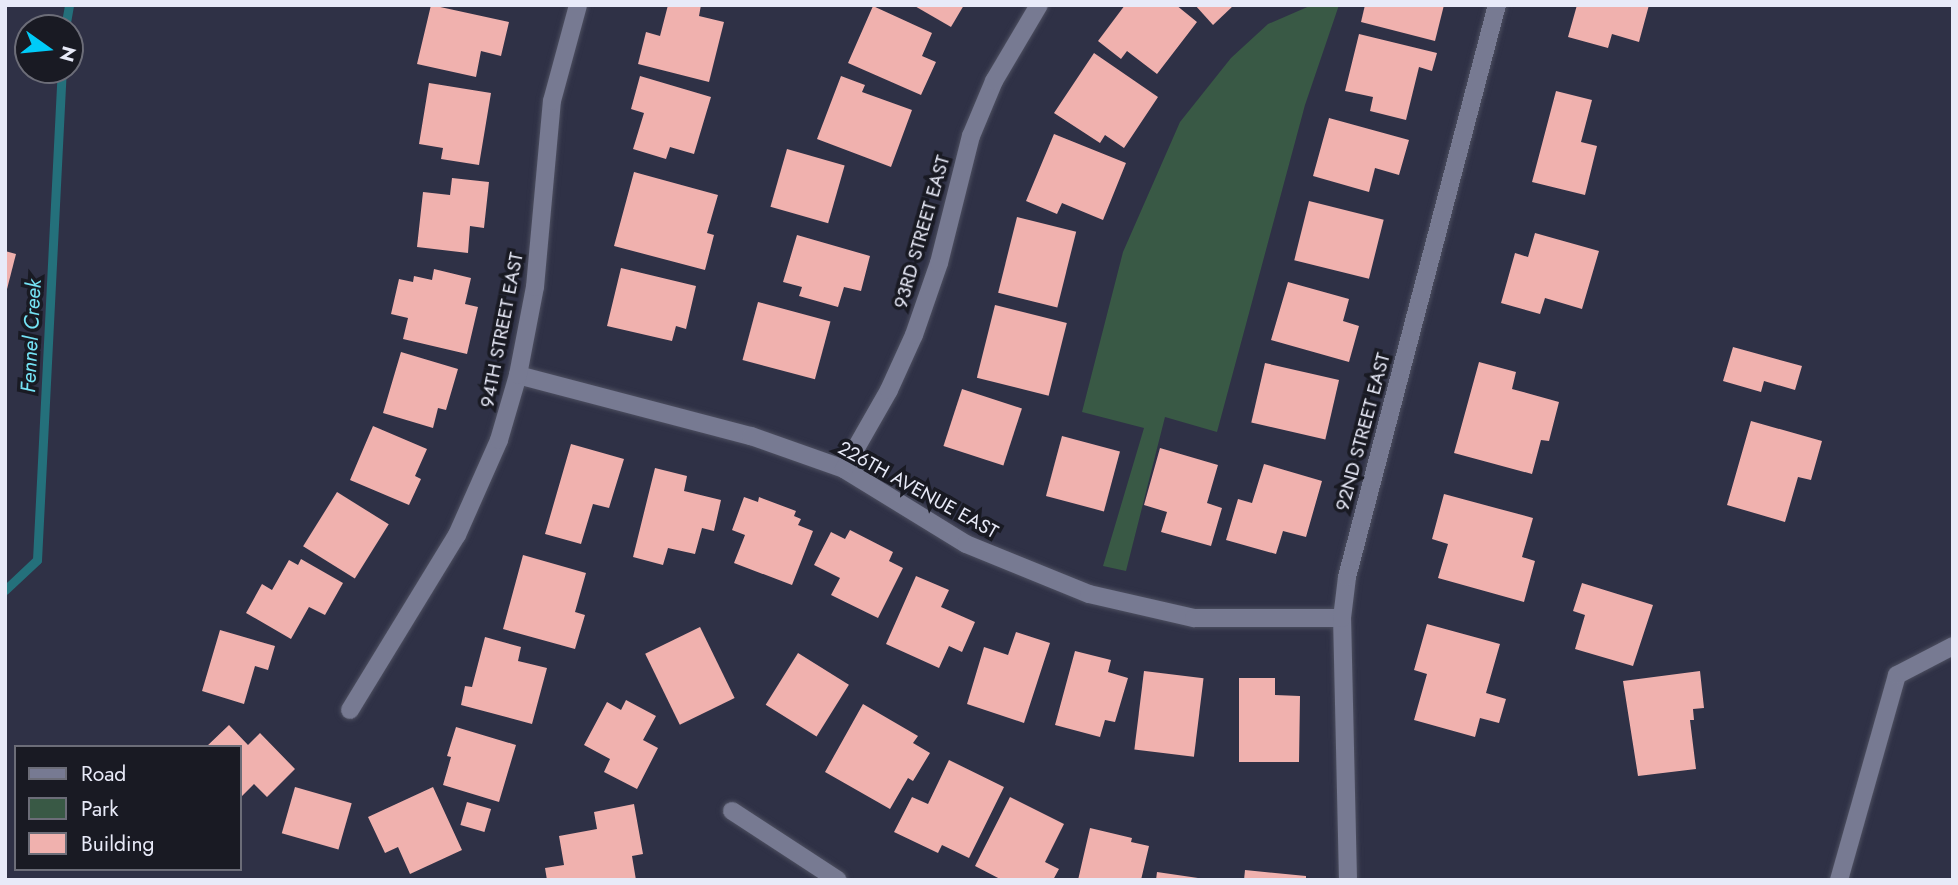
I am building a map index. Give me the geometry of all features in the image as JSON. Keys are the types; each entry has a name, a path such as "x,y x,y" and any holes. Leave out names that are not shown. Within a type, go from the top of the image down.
{"street":[{"name":"94TH STREET EAST","path":"350,710 457,535 499,440 518,375 542,228 545,153 552,101 579,5"},
{"name":"93RD STREET EAST","path":"844,469 890,390 914,335 939,263 971,136 994,81 1039,5"},
{"name":"92ND STREET EAST","path":"1348,880 1342,618 1351,564 1497,5"},
{"name":"226TH AVENUE EAST","path":"518,375 751,436 844,469 966,544 1089,594 1194,618 1342,618"},
{"path":"1839,880 1897,675 1953,646"},
{"path":"732,811 838,880"}],"green space":[{"path":"1312,5 1339,5 1305,105 1217,432 1165,417 1126,571 1103,566 1144,428 1082,412 1123,252 1180,122 1231,58 1268,24"}],"building":[{"path":"431,5 509,22 501,56 481,51 476,77 417,64"},
{"path":"668,5 701,5 699,16 724,22 709,82 638,64 646,32 660,36"},
{"path":"913,5 964,5 951,27"},
{"path":"1125,5 1176,5 1197,22 1157,74 1127,51 1121,59 1098,41"},
{"path":"1195,5 1234,5 1213,25"},
{"path":"1365,5 1444,5 1435,41 1361,22"},
{"path":"1577,5 1649,5 1639,42 1612,34 1608,48 1568,37"},
{"path":"873,6 932,33 922,56 936,62 921,95 848,63"},
{"path":"1359,34 1437,53 1432,71 1419,67 1406,120 1370,111 1373,97 1345,91"},
{"path":"1094,53 1158,97 1124,148 1105,135 1100,143 1054,113"},
{"path":"640,76 711,97 694,154 670,147 666,159 633,149 644,113 631,109"},
{"path":"841,76 865,85 862,92 912,110 891,167 817,139"},
{"path":"429,83 491,93 479,165 441,159 443,148 419,144"},
{"path":"1556,91 1592,100 1581,142 1597,146 1585,195 1532,182"},
{"path":"1329,118 1409,140 1399,175 1375,168 1369,192 1313,176"},
{"path":"1054,134 1126,163 1103,220 1062,203 1057,214 1026,201"},
{"path":"787,149 845,166 828,223 770,207"},
{"path":"634,172 718,195 707,233 714,235 705,270 614,246"},
{"path":"452,178 489,182 484,228 470,226 468,253 417,247 423,192 450,195"},
{"path":"1309,201 1384,220 1369,279 1294,260"},
{"path":"1017,217 1076,232 1057,307 998,293"},
{"path":"1535,233 1599,251 1582,309 1545,298 1540,314 1501,303 1515,253 1528,257"},
{"path":"797,235 870,256 861,291 844,287 838,307 799,296 802,287 783,282"},
{"path":"5,251 16,254 6,293 5,293"},
{"path":"621,268 696,286 686,329 676,326 672,341 607,326"},
{"path":"434,269 471,278 465,304 478,307 467,354 403,339 408,318 391,314 399,279 413,282 414,276 432,280"},
{"path":"1288,282 1349,299 1343,321 1359,326 1349,362 1271,340"},
{"path":"758,302 830,321 815,379 742,360"},
{"path":"995,305 1067,323 1049,396 977,378"},
{"path":"1733,347 1802,366 1795,390 1764,381 1761,392 1723,381"},
{"path":"401,352 458,369 446,410 438,408 433,428 383,413"},
{"path":"1479,362 1516,372 1512,389 1559,402 1549,441 1541,440 1532,474 1454,453"},
{"path":"1265,363 1339,380 1325,440 1251,422"},
{"path":"962,389 1022,408 1003,466 943,446"},
{"path":"1751,421 1822,441 1811,480 1798,477 1785,522 1727,505"},
{"path":"373,426 427,449 415,476 421,479 409,505 350,480"},
{"path":"1062,436 1120,452 1104,511 1046,496"},
{"path":"571,444 624,459 609,508 593,504 581,544 545,534"},
{"path":"1160,448 1218,465 1207,503 1222,508 1211,546 1161,532 1167,512 1144,505"},
{"path":"1264,464 1322,481 1306,537 1283,531 1276,554 1226,540 1238,499 1252,503"},
{"path":"655,468 687,476 684,491 721,500 714,531 702,528 695,554 668,548 663,565 633,557"},
{"path":"337,492 389,524 355,579 303,546"},
{"path":"1444,494 1533,518 1522,557 1535,561 1524,602 1438,578 1448,544 1432,539"},
{"path":"744,497 758,502 759,497 796,511 794,516 801,519 798,525 813,531 792,585 734,563 745,535 732,530"},
{"path":"850,530 893,552 889,561 903,568 878,618 831,595 840,578 814,565 831,532 845,539"},
{"path":"523,555 586,573 575,612 585,615 575,649 503,629"},
{"path":"301,559 343,583 325,615 309,607 291,639 246,613 262,584 272,590 289,560 298,565"},
{"path":"916,576 949,590 941,607 975,622 962,652 949,646 939,668 886,644"},
{"path":"1582,583 1653,605 1633,666 1575,649 1585,615 1573,611"},
{"path":"1427,624 1500,644 1486,693 1506,699 1499,723 1480,718 1475,737 1414,720 1427,674 1414,670"},
{"path":"700,627 735,698 680,725 645,654"},
{"path":"220,630 275,646 268,670 255,666 244,704 202,691"},
{"path":"1016,632 1050,643 1024,723 967,704 984,647 1008,655"},
{"path":"485,637 521,647 518,661 547,668 532,724 461,705 465,686 472,687"},
{"path":"1075,651 1111,660 1108,672 1128,678 1115,722 1105,720 1100,737 1055,725"},
{"path":"798,653 849,685 817,737 766,705"},
{"path":"1144,671 1204,678 1194,757 1134,749"},
{"path":"1700,671 1704,708 1693,709 1694,720 1690,720 1696,769 1638,776 1623,681"},
{"path":"1239,678 1275,678 1275,695 1300,696 1299,762 1239,762"},
{"path":"626,700 656,716 643,740 658,748 637,789 604,772 610,759 584,745 607,702 621,710"},
{"path":"863,704 918,736 913,743 930,753 913,781 908,778 890,809 825,772"},
{"path":"229,725 248,745 260,733 295,769 267,797 254,784 242,796 242,745 208,745"},
{"path":"456,727 516,745 499,802 443,785 451,757 447,756"},
{"path":"949,760 1004,787 969,858 942,845 938,853 894,832 912,797 928,804"},
{"path":"295,787 352,803 338,849 282,833"},
{"path":"433,787 462,850 410,874 398,847 385,853 368,817"},
{"path":"1010,797 1064,824 1045,862 1059,869 1053,880 1002,880 975,866"},
{"path":"467,802 491,809 484,832 460,825"},
{"path":"634,804 643,854 632,856 636,880 547,880 545,868 564,865 559,836 597,829 594,812"},
{"path":"1090,828 1132,838 1131,842 1149,846 1141,880 1078,880"},
{"path":"1245,870 1306,876 1306,880 1244,880"},
{"path":"1157,872 1198,878 1198,880 1156,880"}],"waterway":[{"name":"Fennel Creek","path":"67,14 69,5"},
{"name":"Fennel Creek","path":"5,590 37,560 61,84"}]}
